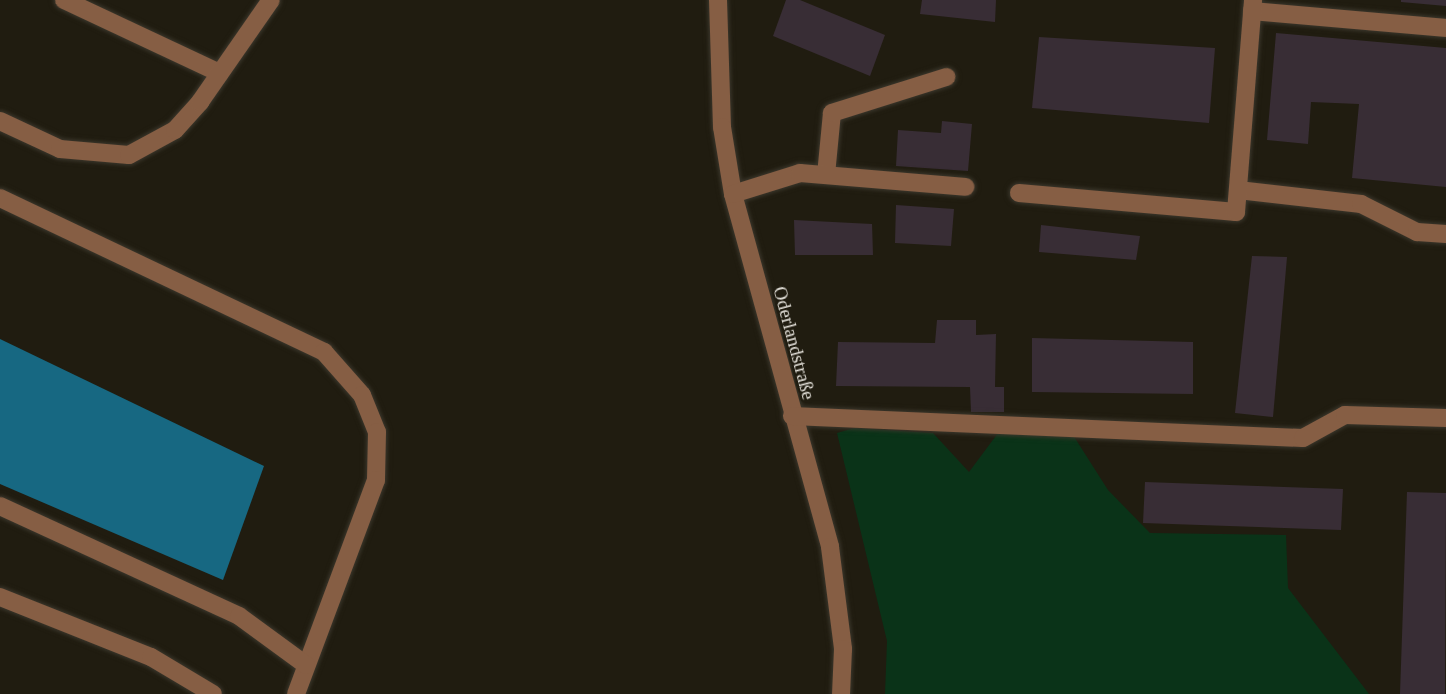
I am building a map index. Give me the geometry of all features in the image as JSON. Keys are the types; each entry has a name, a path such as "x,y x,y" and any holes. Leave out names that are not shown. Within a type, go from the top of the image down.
{"street":[{"path":"64,0 220,74"},
{"path":"0,121 60,149 129,155 175,130 220,74 271,0"},
{"name":"Oderlandstraße","path":"718,0 722,127 733,194 830,547 843,649 841,694"},
{"path":"1019,192 1236,212 1253,5 1446,28"},
{"path":"826,175 832,113 946,77"},
{"path":"733,194 800,173 965,187"},
{"path":"1238,190 1361,204 1417,232 1446,234"},
{"path":"0,198 324,352 362,395 377,432 376,480 296,694"},
{"path":"792,416 1303,438 1345,415 1446,418"},
{"path":"0,506 239,616 306,665"},
{"path":"0,597 151,657 214,694"}],"green space":[{"path":"1066,424 1108,490 1150,533 1286,535 1288,588 1369,694 885,694 887,641 837,433 854,428 933,433 969,472 1004,425"}],"water":[{"path":"0,339 264,466 223,580 0,484"}],"building":[{"path":"786,0 800,0 885,35 870,76 773,36"},
{"path":"922,0 996,0 995,22 920,14"},
{"path":"1446,0 1446,6 1401,2"},
{"path":"1276,33 1446,48 1446,187 1352,178 1359,104 1311,102 1308,144 1267,140"},
{"path":"1039,37 1215,48 1209,123 1032,108"},
{"path":"942,121 972,124 968,171 896,166 898,130 941,133"},
{"path":"896,205 954,209 951,246 895,243"},
{"path":"794,220 872,224 873,255 795,255"},
{"path":"1041,225 1140,236 1136,260 1039,252"},
{"path":"1252,256 1287,257 1273,417 1235,413"},
{"path":"937,320 976,320 976,335 996,334 995,387 1004,387 1004,412 971,412 970,387 836,386 838,342 935,343"},
{"path":"1032,338 1193,342 1193,394 1032,392"},
{"path":"1145,482 1343,489 1341,530 1143,523"},
{"path":"1407,492 1446,493 1445,694 1400,694"}]}
